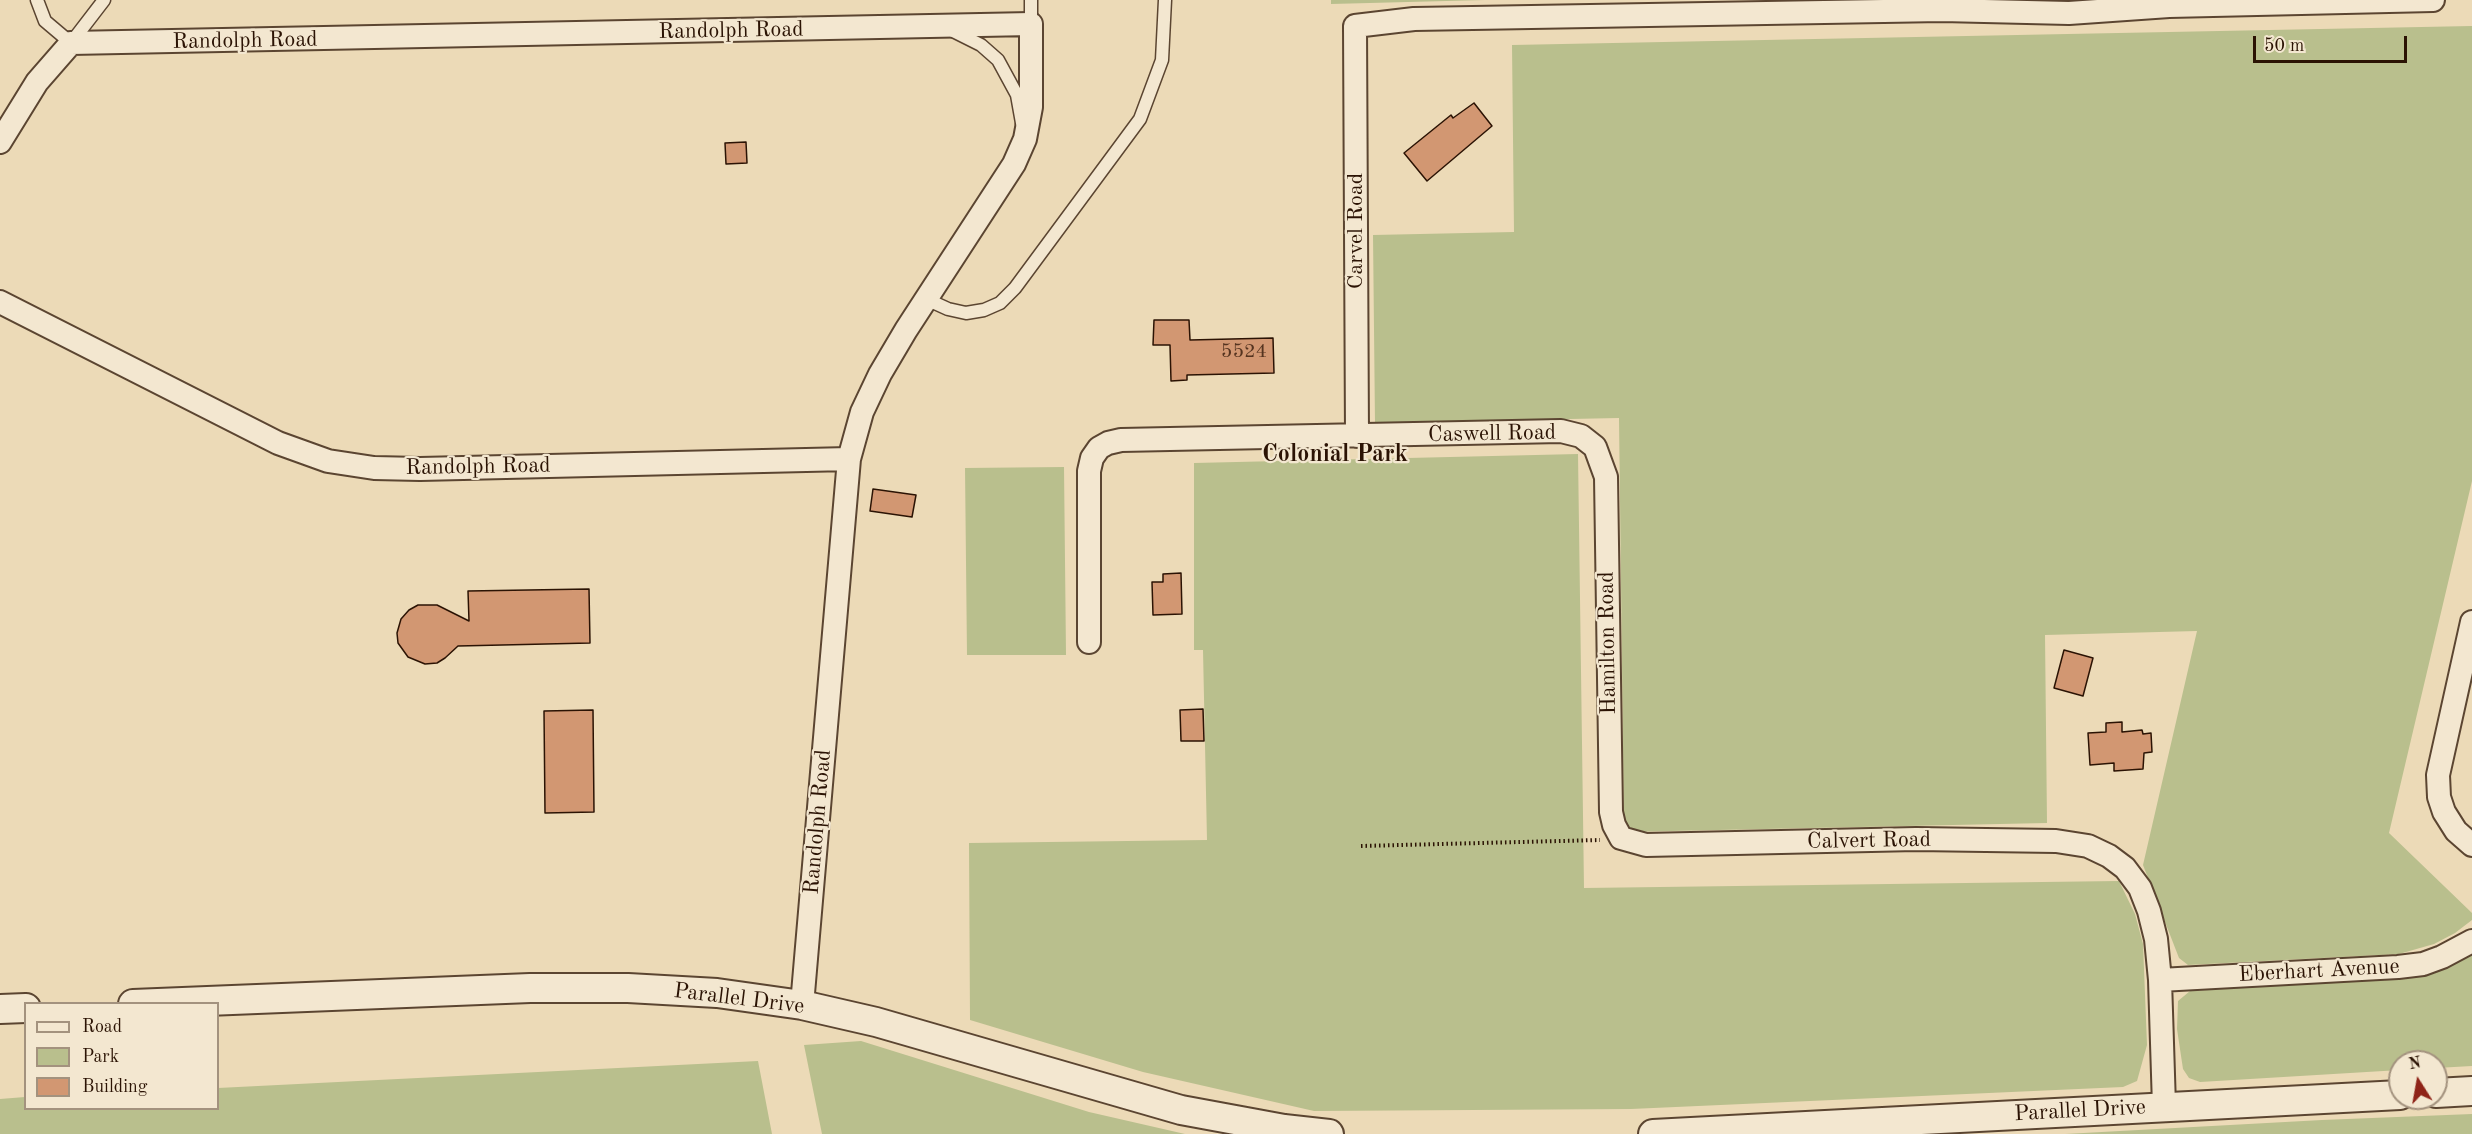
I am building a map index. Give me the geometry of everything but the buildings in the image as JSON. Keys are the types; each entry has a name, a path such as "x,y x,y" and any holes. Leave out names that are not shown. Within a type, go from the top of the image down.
{"street":[{"path":"1995,6 2059,13 2169,6 2433,0"},
{"name":"Carvel Road","path":"1357,436 1355,26 1414,19 1930,10 1995,6"},
{"name":"Randolph Road","path":"71,43 1031,24 1031,107 1025,138 1014,164 880,374 862,412 849,459 802,1005"},
{"path":"0,142 37,82 71,43"},
{"name":"Randolph Road","path":"0,302 278,443 328,460 374,468 420,469 849,459"},
{"name":"Caswell Road","path":"1089,642 1089,471 1092,458 1099,448 1121,440 1561,431 1581,436 1595,447"},
{"name":"Hamilton Road","path":"1595,447 1606,477 1611,812 1614,825 1621,838"},
{"path":"2472,622 2438,775 2439,797 2445,812 2456,831 2472,845"},
{"name":"Calvert Road","path":"1621,838 1646,845 1916,839 2056,841 2088,846 2109,856 2125,868 2140,888 2156,939 2160,980 2164,1106"},
{"name":"Eberhart Avenue","path":"2160,980 2423,964 2472,941"},
{"name":"Parallel Drive","path":"183,1002 530,988 628,988 717,993 802,1005 876,1022 1181,1110 1284,1130 1329,1134"},
{"path":"0,1009 24,1008"},
{"path":"2448,1092 2472,1091"},
{"name":"Parallel Drive","path":"1653,1134 2388,1096"}],"lane":[{"path":"37,0 45,21 71,43 104,0"},
{"path":"1031,0 1031,24"},
{"path":"926,299 948,309 966,313 984,310 1000,303 1015,288 1140,119 1162,60 1165,0"},
{"path":"944,27 981,45 998,60 1017,95 1025,138"}],"path":[{"path":"1362,846 1621,838"}],"green space":[{"path":"1331,0 1485,0 1331,4"},
{"path":"2472,26 2472,481 2389,833 2472,913 2472,920 2455,933 2434,944 2399,954 2188,965 2179,958 2143,865 2197,631 2045,635 2047,823 1624,832 1619,418 1375,423 1373,235 1514,232 1512,45"},
{"path":"1578,454 1584,888 2119,881 2135,914 2143,944 2147,1045 2137,1081 2123,1087 1631,1109 1314,1111 1143,1072 970,1020 969,843 1207,840 1203,650 1194,650 1194,463"},
{"path":"1064,467 1066,655 967,655 965,468"},
{"path":"2472,950 2472,1066 2448,1067 2448,1050 2388,1050 2388,1071 2200,1082 2189,1078 2183,1069 2177,1029 2178,1001 2190,991 2413,977 2459,960"},
{"path":"861,1041 1089,1112 1185,1134 822,1134 804,1045"},
{"path":"758,1061 772,1134 0,1134 0,1099 24,1097 24,1110 219,1110 219,1088"},
{"path":"2472,1114 2472,1134 2065,1134 2322,1120"}],"district":[{"name":"Colonial Park","path":"1335,455"}]}
